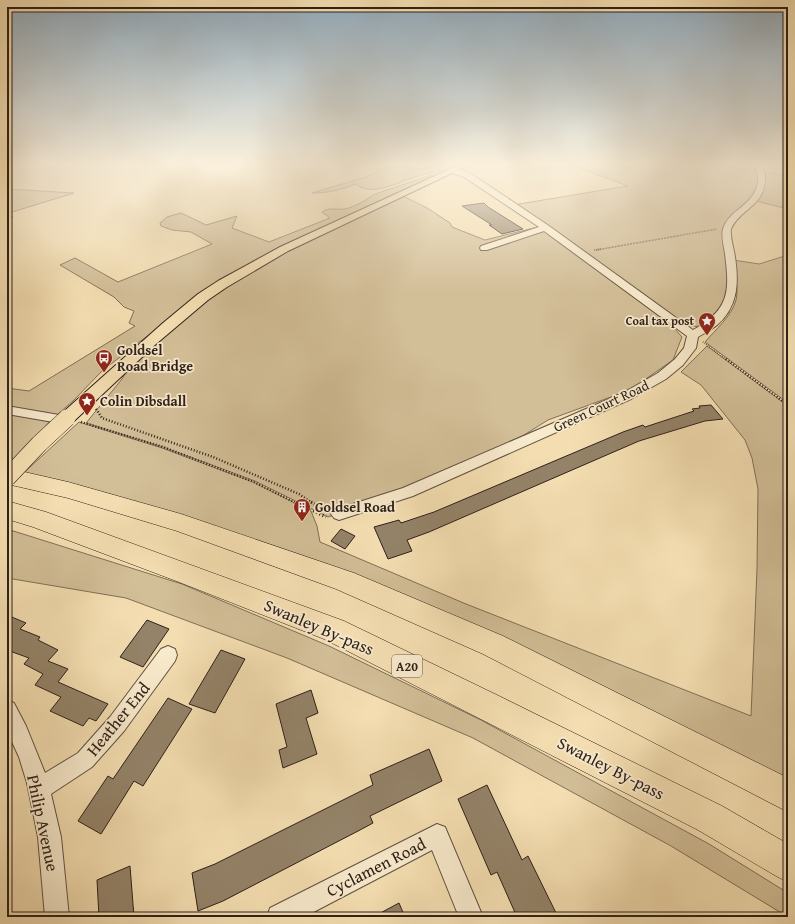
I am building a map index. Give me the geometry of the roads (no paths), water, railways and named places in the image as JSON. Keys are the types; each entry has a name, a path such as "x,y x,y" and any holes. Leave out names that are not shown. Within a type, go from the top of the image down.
{"highway":[{"path":"7,477 68,490 181,523 345,581 493,645 788,796"},
{"name":"Swanley By-pass","path":"7,510 38,519 153,561 334,630 489,706 710,818 788,864"}],"main road":[{"path":"7,477 39,444 138,351 204,296 256,264 284,249 374,207"}],"street":[{"path":"515,207 693,335 712,324 727,307 730,299 732,272 727,236 728,227 749,207"},
{"path":"484,248 546,228"},
{"name":"Green Court Road","path":"333,516 408,492 627,396 662,376 679,362 690,348 693,335"},
{"path":"7,410 66,419"},
{"name":"Heather End","path":"40,788 85,760 117,724 168,655"},
{"name":"Philip Avenue","path":"7,710 16,724 40,788 55,881 57,917"},
{"name":"Cyclamen Road","path":"279,917 437,836 471,917"}],"place":[{"name":"Coal tax post","path":"707,336"},
{"name":"Goldsel Road Bridge","path":"104,373"},
{"name":"Colin Dibsdall","path":"87,416"},
{"name":"Goldsel Road","path":"302,522"}]}
